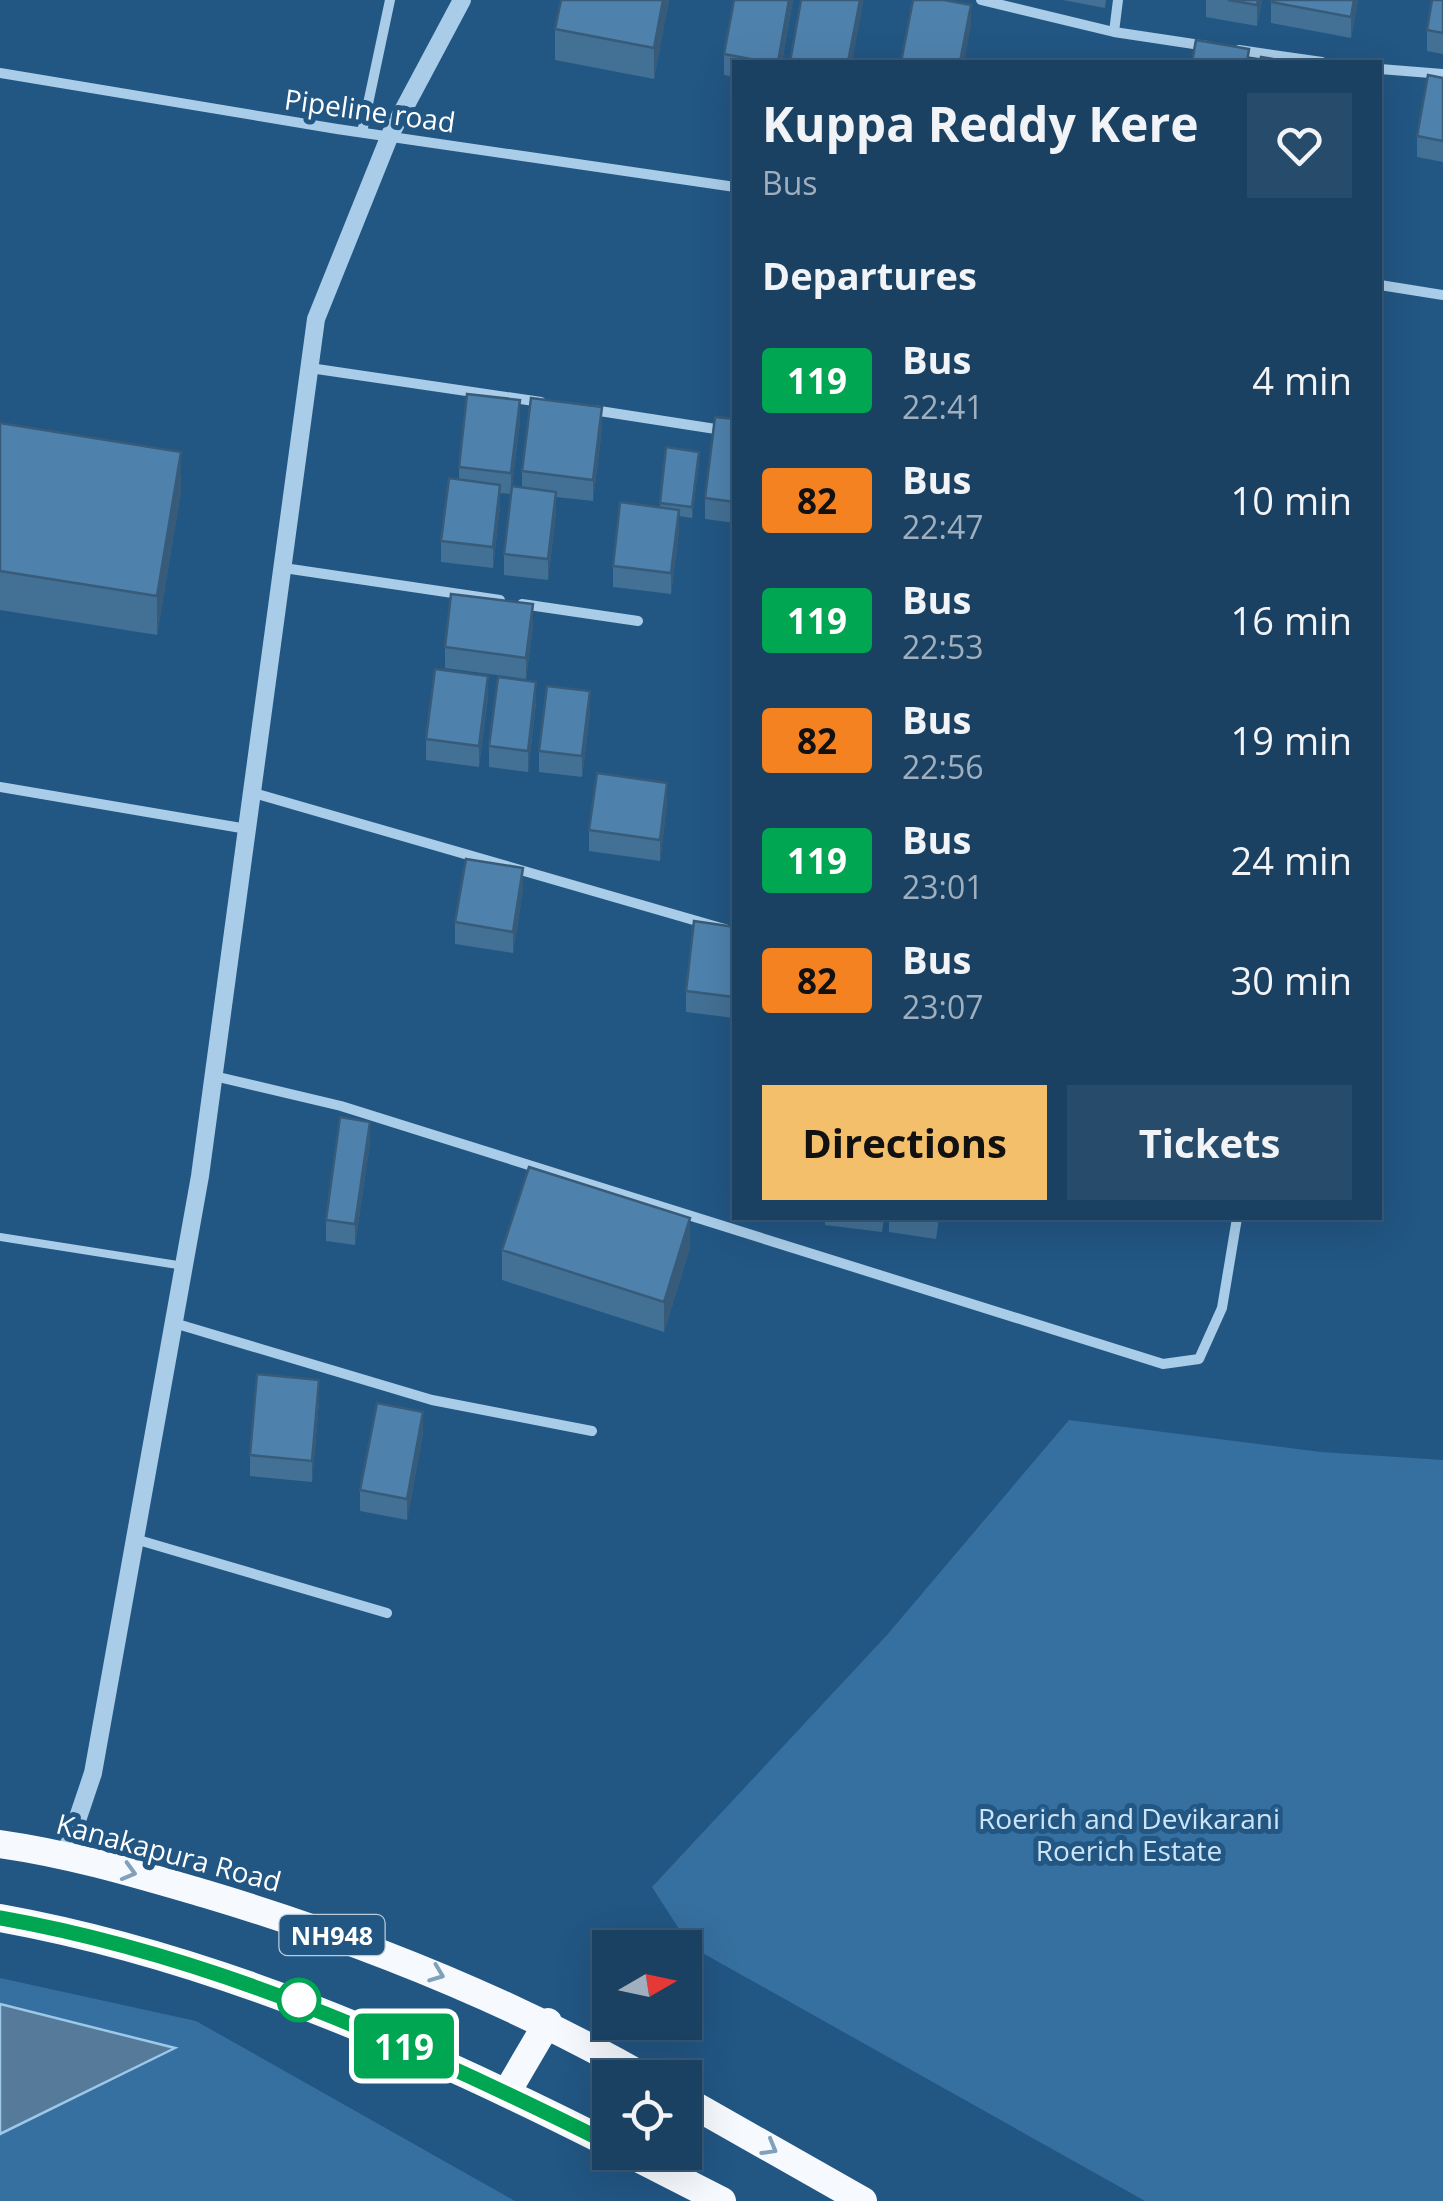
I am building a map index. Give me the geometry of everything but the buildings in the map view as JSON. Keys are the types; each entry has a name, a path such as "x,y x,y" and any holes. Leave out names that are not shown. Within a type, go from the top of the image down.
{"highway":[{"name":"Kanakapura Road","path":"0,1844 66,1853 296,1921 449,1978 548,2022 614,2060"},
{"name":"NH948","path":"0,1918 45,1926 298,2000 507,2092 592,2135"},
{"path":"507,2092 548,2022"},
{"path":"702,2110 863,2201"},
{"path":"661,2170 722,2201"}],"street":[{"path":"362,132 390,0"},
{"path":"66,1853 92,1773 184,1266 254,793 316,319 390,135 462,0"},
{"path":"981,0 1114,32 1308,60"},
{"path":"1114,32 1118,0"},
{"path":"1382,69 1443,74"},
{"name":"Pipeline road","path":"0,73 732,188"},
{"path":"1382,285 1443,294"},
{"path":"310,368 561,405"},
{"path":"580,408 732,432"},
{"path":"284,568 638,621"},
{"path":"0,787 247,829"},
{"path":"254,793 732,931"},
{"path":"214,1076 340,1106 1163,1364 1198,1359 1212,1335 1237,1220"},
{"path":"174,1323 432,1400 592,1431"},
{"path":"134,1539 387,1613"}],"lane":[{"path":"0,1237 184,1266"}],"green space":[{"name":"Roerich and Devikarani Roerich Estate","path":"1069,1420 1321,1452 1443,1460 1443,2201 1145,2201 702,1953 702,1930 680,1930 652,1887 887,1635"},
{"path":"0,1978 196,2021 515,2201 0,2201"}],"shaded area":[{"path":"0,2004 175,2048 0,2134"}],"bus line":[{"name":"119","path":"0,1918 45,1926 298,2000 507,2092 592,2135"}]}
